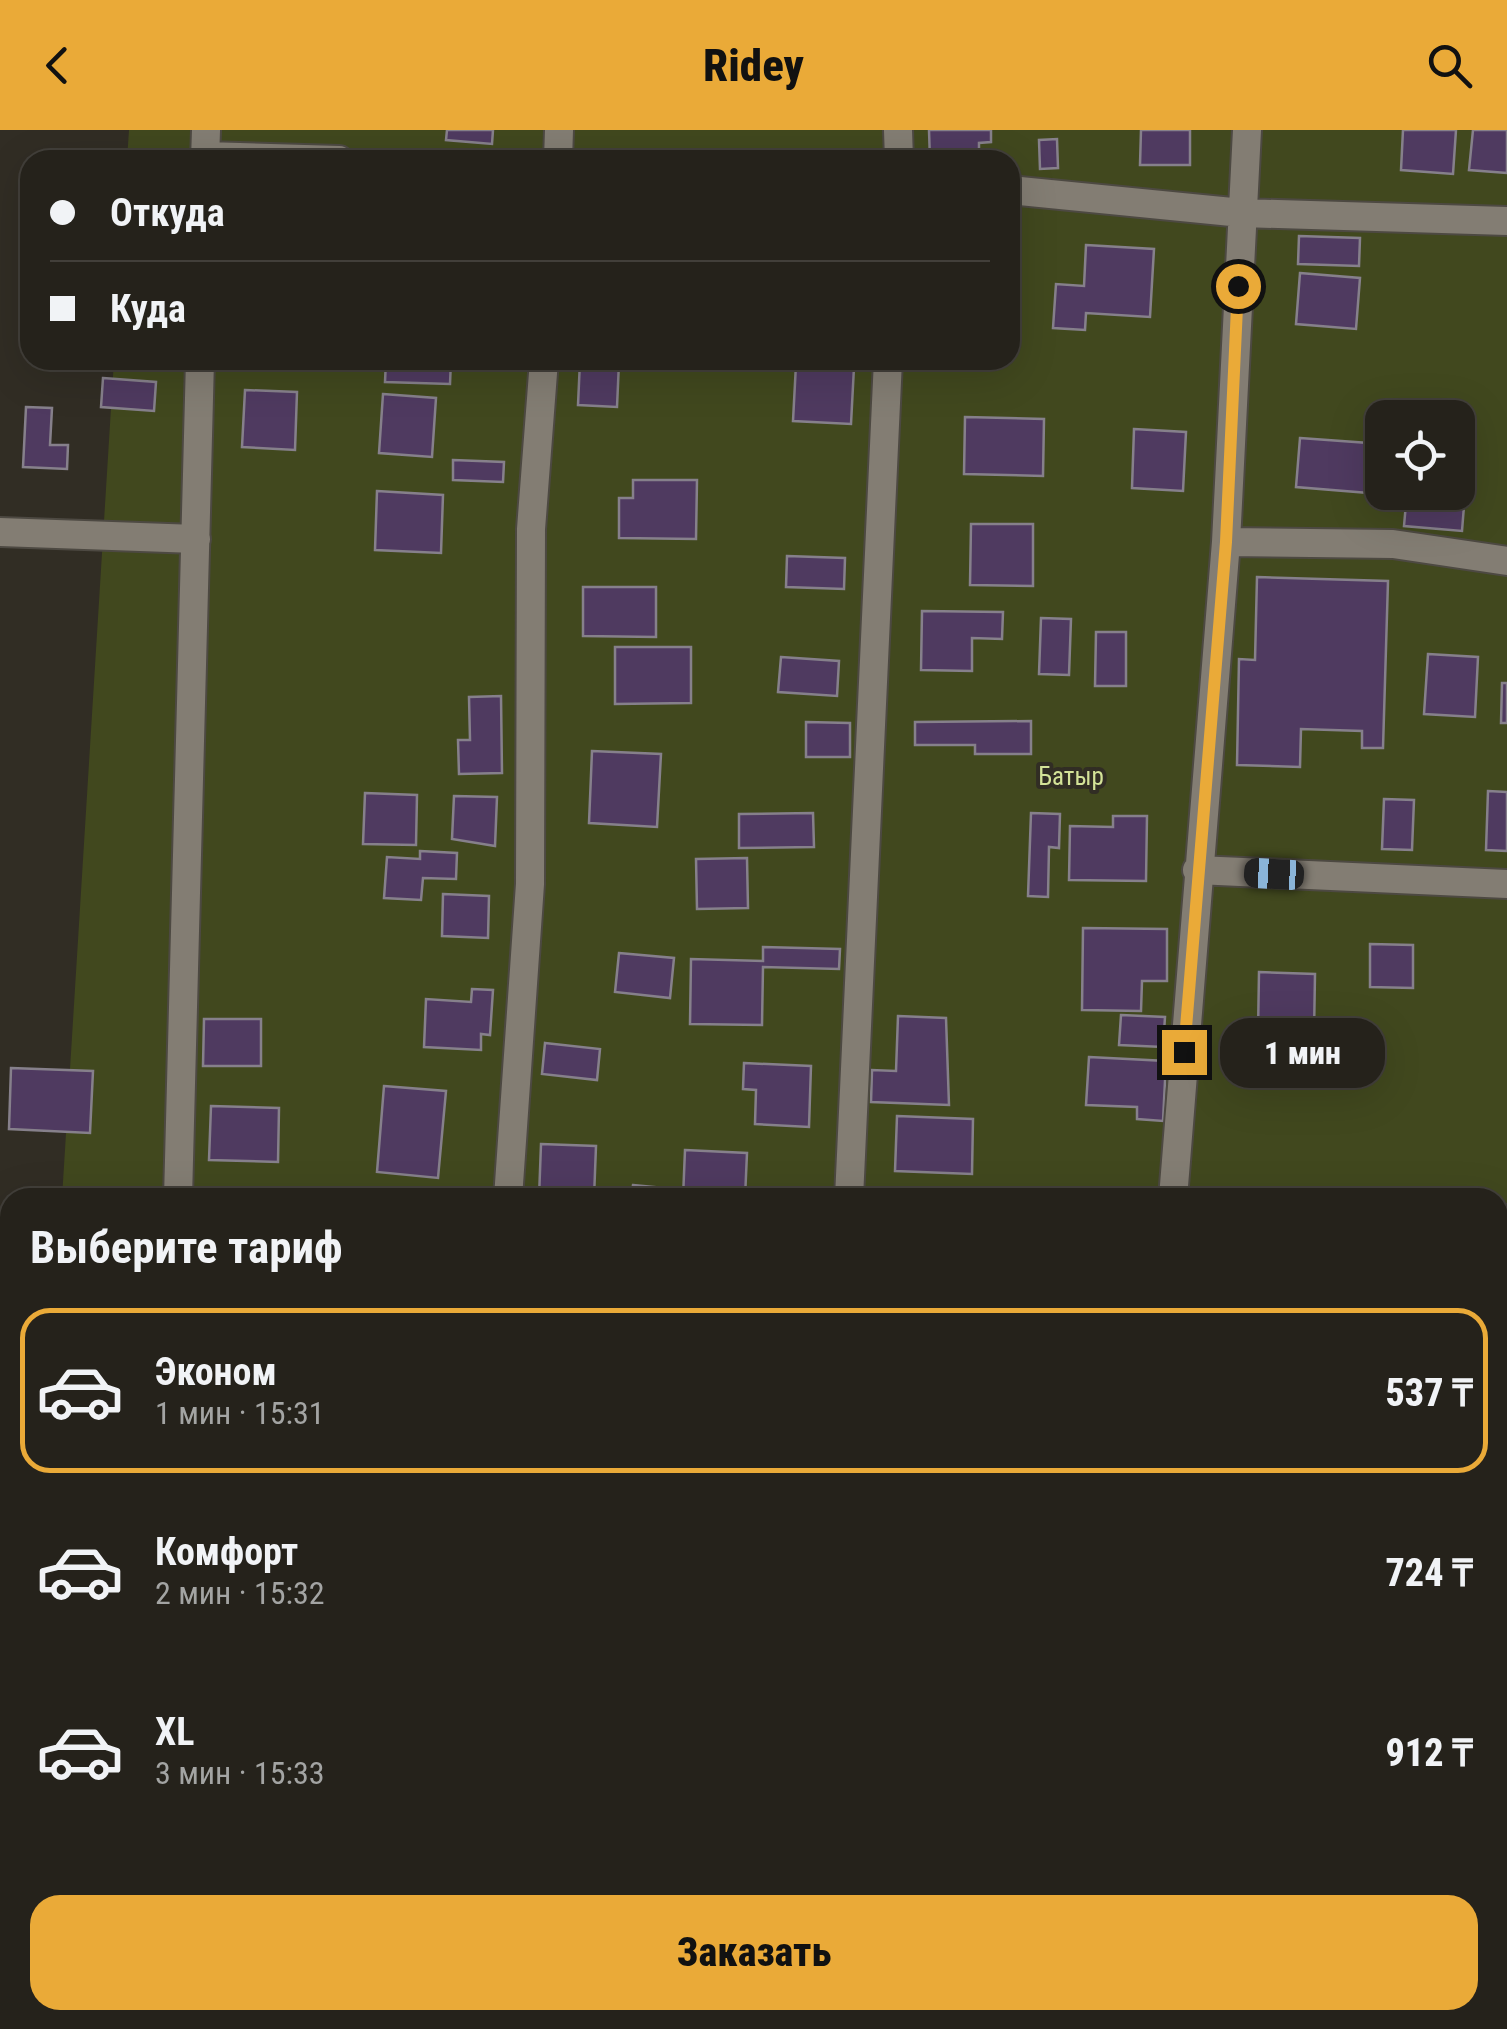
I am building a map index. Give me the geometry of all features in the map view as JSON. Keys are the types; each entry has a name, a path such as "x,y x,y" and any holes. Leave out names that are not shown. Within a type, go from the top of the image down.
{"street":[{"path":"1174,1188 1226,542 1248,130"},
{"path":"1020,191 1242,212 1507,221"},
{"path":"178,1188 200,370"},
{"path":"509,1188 530,884 531,529 543,370"},
{"path":"850,1188 888,370"},
{"path":"0,532 196,539"},
{"path":"1226,542 1393,544 1507,561"},
{"path":"1197,870 1507,884"}],"green space":[{"name":"Батыр","path":"129,130 1507,130 1507,1188 63,1188 113,370 1020,370 1020,150 128,150"}],"building":[{"path":"447,130 493,130 492,144 446,140"},
{"path":"929,130 991,130 991,142 979,143 979,150 930,150"},
{"path":"1141,130 1190,130 1190,165 1140,165"},
{"path":"1403,130 1456,130 1453,174 1401,170"},
{"path":"1473,130 1507,130 1507,173 1469,170"},
{"path":"1057,139 1058,168 1040,169 1039,140"},
{"path":"1299,236 1360,238 1359,266 1298,264"},
{"path":"1086,245 1154,249 1150,317 1086,313 1085,330 1053,328 1056,284 1084,286"},
{"path":"1300,273 1360,278 1356,329 1296,324"},
{"path":"386,370 451,370 450,384 385,382"},
{"path":"580,370 619,370 617,407 578,405"},
{"path":"796,370 854,370 851,424 793,421"},
{"path":"103,378 156,382 154,411 101,407"},
{"path":"245,390 297,392 295,450 242,447"},
{"path":"383,394 436,398 432,457 379,453"},
{"path":"26,407 52,408 50,445 68,445 67,469 23,467"},
{"path":"965,417 1044,419 1043,476 964,474"},
{"path":"1134,429 1186,432 1183,491 1132,488"},
{"path":"1300,438 1365,443 1365,493 1296,487"},
{"path":"453,460 504,462 503,482 453,480"},
{"path":"633,480 697,480 696,539 619,538 619,498 633,498"},
{"path":"377,491 443,495 441,553 375,550"},
{"path":"1405,510 1464,510 1462,531 1404,526"},
{"path":"971,524 1033,524 1033,586 970,585"},
{"path":"787,556 845,558 844,589 786,587"},
{"path":"1257,577 1388,581 1383,748 1362,748 1362,731 1301,729 1300,767 1237,765 1239,659 1255,660"},
{"path":"583,587 656,587 656,637 583,636"},
{"path":"922,611 1003,612 1002,639 972,638 972,671 921,670"},
{"path":"1041,618 1071,619 1069,675 1039,674"},
{"path":"1096,632 1126,632 1126,686 1095,686"},
{"path":"615,647 691,647 691,703 615,704"},
{"path":"1428,654 1478,657 1475,717 1424,714"},
{"path":"781,657 839,661 837,696 778,692"},
{"path":"1502,683 1507,683 1507,723 1501,723"},
{"path":"501,696 502,773 459,774 458,740 470,740 469,697"},
{"path":"1031,721 1031,754 975,754 975,745 915,745 915,722"},
{"path":"806,722 850,723 850,757 806,757"},
{"path":"592,751 661,754 657,827 589,823"},
{"path":"1488,791 1507,792 1507,851 1486,850"},
{"path":"365,793 417,795 416,845 363,844"},
{"path":"454,796 497,797 495,846 452,839"},
{"path":"1384,799 1414,800 1412,850 1382,849"},
{"path":"813,813 814,847 739,848 739,814"},
{"path":"1031,813 1060,814 1059,848 1049,847 1048,897 1028,896"},
{"path":"1113,816 1147,816 1146,881 1069,880 1070,826 1113,827"},
{"path":"420,851 457,853 456,879 423,878 421,900 384,898 387,857 420,859"},
{"path":"747,858 748,908 697,909 696,859"},
{"path":"443,894 489,896 488,938 442,936"},
{"path":"1083,928 1167,929 1167,981 1142,981 1141,1011 1082,1010"},
{"path":"1370,944 1413,945 1413,988 1370,987"},
{"path":"763,947 840,949 839,969 763,967 762,1025 690,1024 691,959 763,961"},
{"path":"619,953 674,958 670,998 615,992"},
{"path":"1259,972 1315,974 1314,1034 1258,1033"},
{"path":"472,989 493,990 490,1035 481,1034 481,1050 424,1047 426,999 471,1002"},
{"path":"1121,1015 1165,1017 1163,1047 1119,1045"},
{"path":"898,1016 946,1018 949,1105 871,1102 872,1070 896,1071"},
{"path":"204,1019 261,1019 261,1066 203,1066"},
{"path":"545,1043 600,1049 597,1080 542,1074"},
{"path":"1089,1057 1166,1061 1163,1121 1137,1119 1137,1107 1086,1105"},
{"path":"744,1063 811,1066 809,1127 755,1124 756,1090 743,1089"},
{"path":"11,1068 93,1071 90,1133 9,1129"},
{"path":"384,1086 446,1091 438,1178 377,1172"},
{"path":"211,1106 279,1108 278,1162 209,1160"},
{"path":"897,1116 973,1119 972,1174 895,1171"},
{"path":"541,1144 596,1146 594,1188 539,1188"},
{"path":"685,1150 747,1153 745,1188 683,1188"}],"route":[{"path":"1184,1052 1226,542 1238,286"}]}
